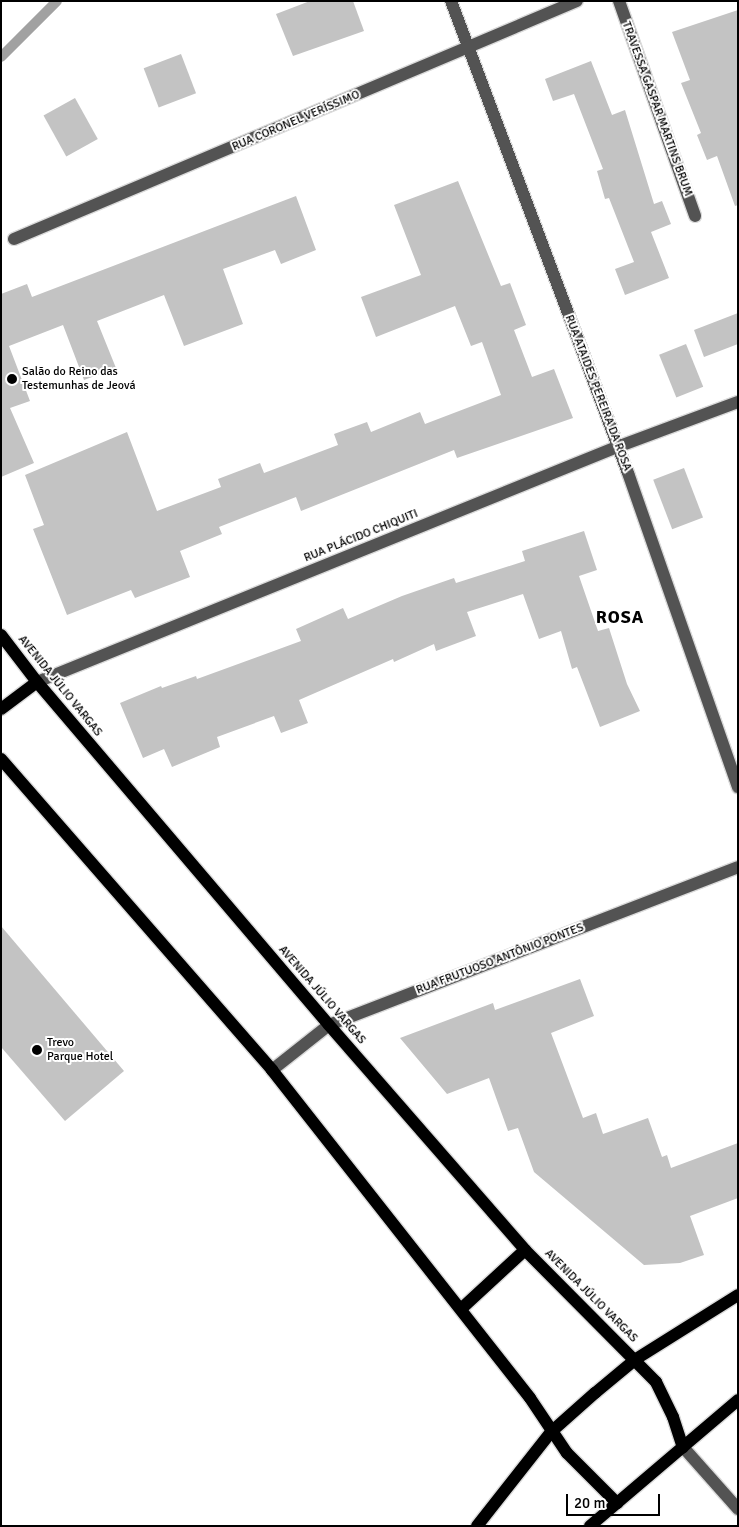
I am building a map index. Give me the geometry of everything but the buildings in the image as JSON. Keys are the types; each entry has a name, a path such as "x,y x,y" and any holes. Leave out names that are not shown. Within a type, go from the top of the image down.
{"main road":[{"name":"AVENIDA JÚLIO VARGAS","path":"1,635 37,682 329,1025 525,1250 636,1359 656,1382 674,1417 683,1447"},
{"name":"RUA PLÁCIDO CHIQUITI","path":"1,710 37,682"},
{"path":"1,759 272,1070 530,1398 551,1432 567,1453 617,1503"},
{"path":"461,1310 525,1250"},
{"path":"477,1526 551,1432 636,1359 738,1295"},
{"path":"590,1526 738,1400"}],"street":[{"name":"RUA ATAIDES PEREIRA DA ROSA","path":"452,1 617,446 738,787"},
{"name":"RUA CORONEL VERÍSSIMO","path":"14,240 577,1"},
{"name":"TRAVESSA GASPAR MARTINS BRUM","path":"619,1 695,216"},
{"name":"RUA PLÁCIDO CHIQUITI","path":"37,682 617,446 738,402"},
{"name":"RUA FRUTUOSO ANTÔNIO PONTES","path":"272,1070 329,1025 738,867"},
{"path":"683,1447 738,1509"}],"waterway":[{"path":"1,57 57,1"}],"place":[{"name":"Salão do Reino das Testemunhas de Jeová","path":"12,379"},
{"name":"Trevo Parque Hotel","path":"37,1050"}],"district":[{"name":"ROSA","path":"620,617"}]}
